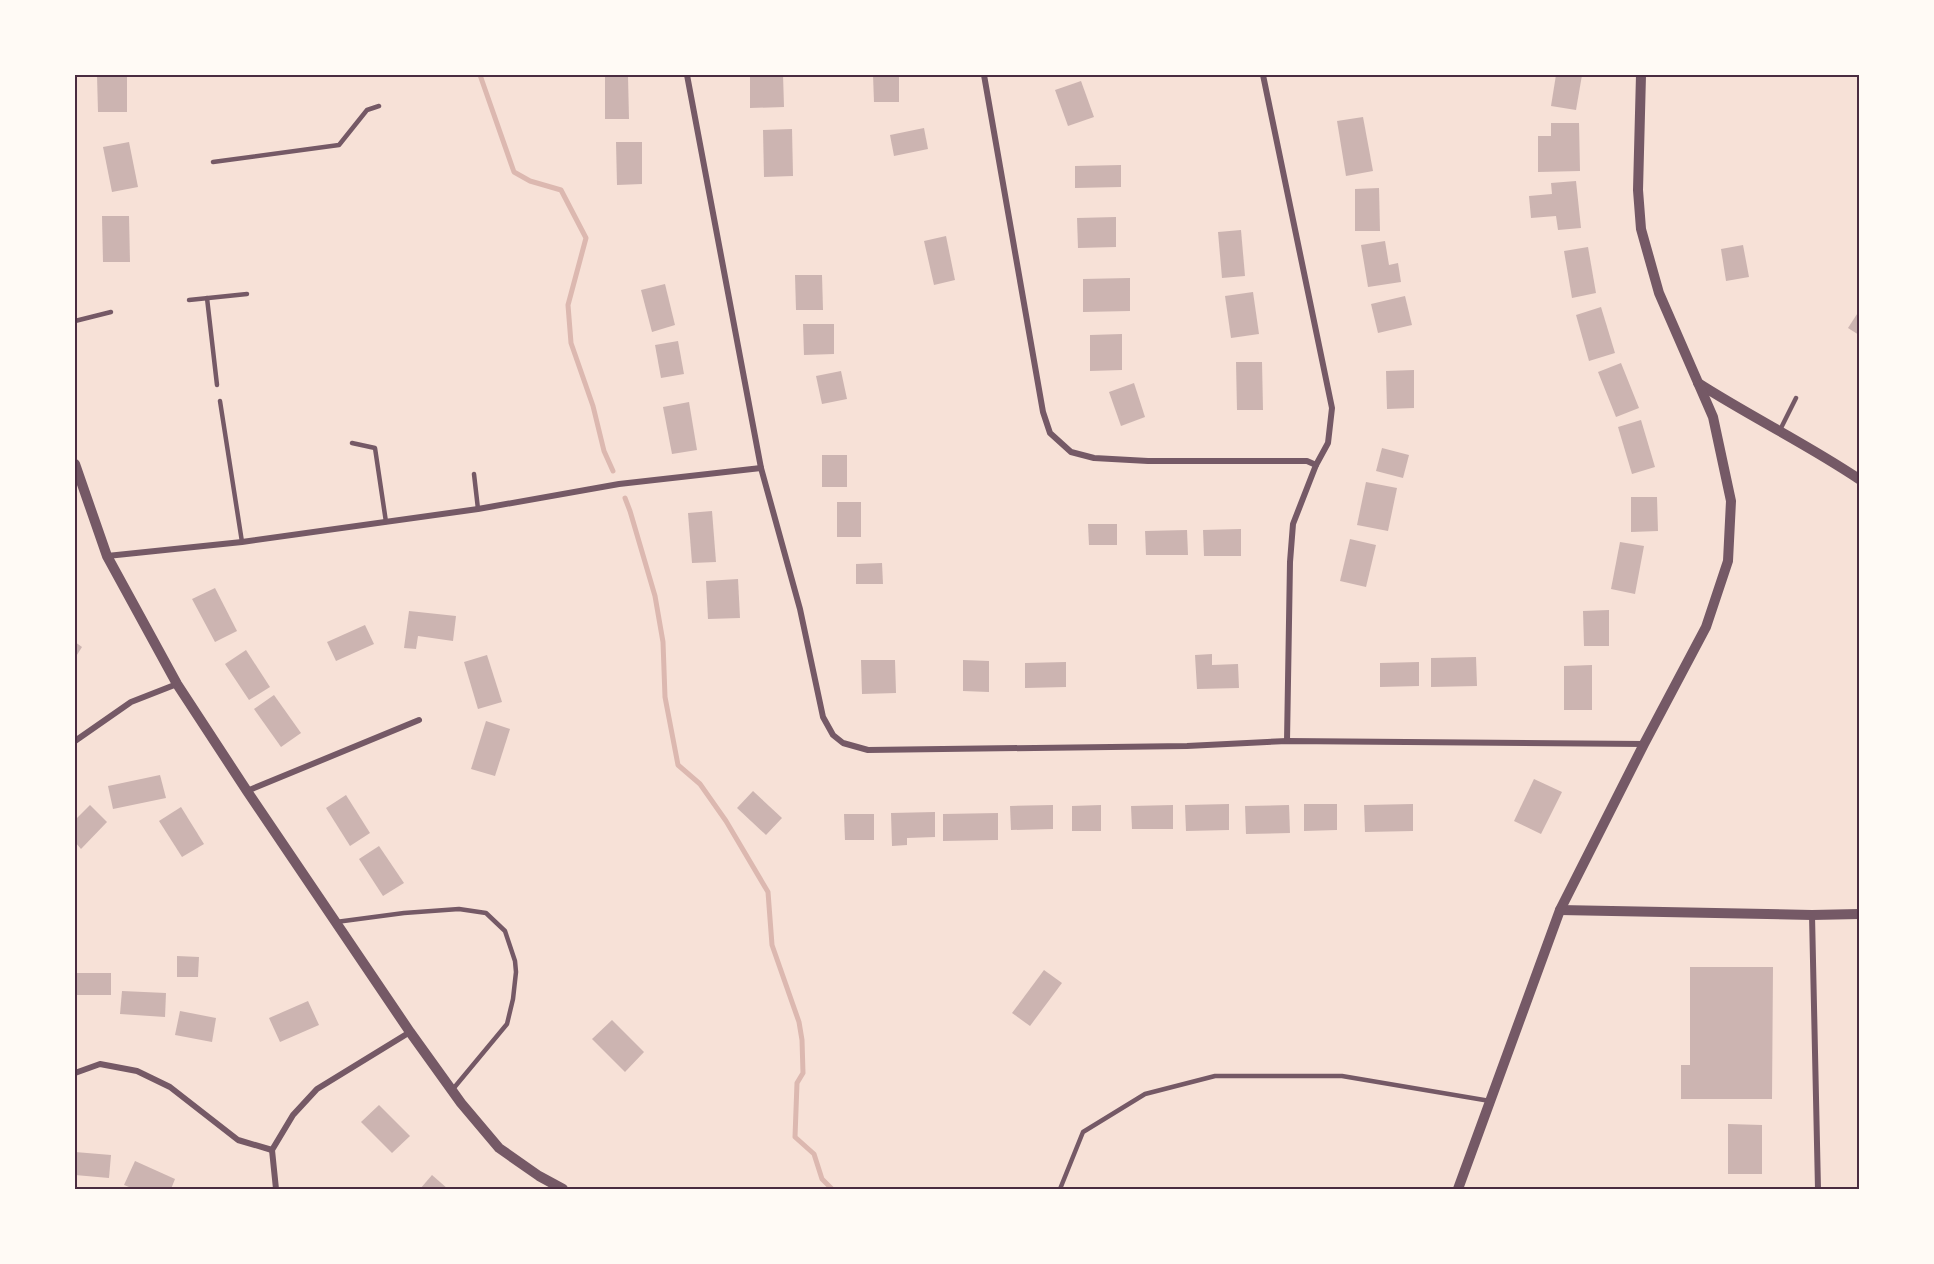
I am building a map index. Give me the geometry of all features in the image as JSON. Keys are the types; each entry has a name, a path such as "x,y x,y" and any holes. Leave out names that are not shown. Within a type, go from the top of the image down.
{"street":[{"path":"687,75 761,468 800,609 823,717 833,735 843,743 868,750 1187,747 1287,741 1644,744"},
{"path":"984,75 1043,412 1050,433 1071,452 1094,458 1148,461 1307,461 1316,465"},
{"path":"1263,75 1332,408 1328,443 1316,465 1293,524 1287,741"},
{"path":"1458,1189 1560,910 1706,627 1728,561 1731,501 1713,417 1659,294 1641,229 1638,190 1641,75"},
{"path":"1698,383 1859,479"},
{"path":"75,464 107,555 177,684 247,791 452,1091 499,1148 539,1176 564,1189"},
{"path":"107,555 242,542 478,509 619,484 761,468"},
{"path":"75,741 131,702 177,684"},
{"path":"247,791 419,720"},
{"path":"1560,910 1859,914"},
{"path":"1812,915 1818,1189"},
{"path":"276,1189 272,1150 293,1115 317,1089 410,1032"},
{"path":"75,1073 100,1065 137,1071 171,1087 238,1140 272,1150"}],"lane":[{"path":"213,162 339,145 367,110 379,106"},
{"path":"189,300 247,294"},
{"path":"207,298 217,385"},
{"path":"75,321 111,312"},
{"path":"1780,430 1796,398"},
{"path":"220,401 242,542"},
{"path":"351,443 375,448 386,522"},
{"path":"474,474 478,509"},
{"path":"336,922 404,913 459,909 486,913 505,931 515,961 516,972 507,1024 452,1091"},
{"path":"1060,1189 1083,1132 1146,1094 1215,1076 1342,1076 1491,1101"}],"building":[{"path":"97,75 127,75 127,112 98,112"},
{"path":"750,75 783,75 784,107 750,108"},
{"path":"873,75 899,75 899,102 874,102"},
{"path":"1556,75 1582,75 1576,110 1551,106"},
{"path":"605,76 628,76 629,119 605,119"},
{"path":"1081,81 1094,117 1068,126 1055,90"},
{"path":"1363,117 1373,171 1346,176 1337,121"},
{"path":"1551,123 1579,123 1580,171 1538,172 1538,136 1551,136"},
{"path":"924,128 928,149 894,156 890,135"},
{"path":"792,129 793,176 764,177 763,130"},
{"path":"129,142 138,187 112,192 103,147"},
{"path":"616,142 642,142 642,184 617,185"},
{"path":"1121,165 1121,187 1075,188 1075,166"},
{"path":"1576,181 1581,228 1558,230 1556,216 1531,218 1529,196 1552,194 1551,183"},
{"path":"1379,188 1380,231 1355,231 1355,189"},
{"path":"102,216 129,216 130,262 103,262"},
{"path":"1116,217 1116,247 1078,248 1077,218"},
{"path":"1241,230 1245,276 1222,278 1218,232"},
{"path":"946,236 955,280 934,285 924,241"},
{"path":"1385,241 1389,265 1398,263 1401,282 1368,287 1361,245"},
{"path":"1743,245 1749,277 1726,281 1721,249"},
{"path":"1588,247 1596,293 1572,298 1564,251"},
{"path":"795,275 822,275 823,310 796,310"},
{"path":"1130,278 1130,311 1083,312 1083,279"},
{"path":"665,284 675,325 652,332 641,290"},
{"path":"1253,292 1259,334 1231,338 1225,296"},
{"path":"1405,296 1412,325 1378,333 1371,304"},
{"path":"1601,307 1615,353 1589,361 1576,315"},
{"path":"1859,311 1859,335 1848,328"},
{"path":"803,324 834,324 834,354 804,355"},
{"path":"1122,334 1122,370 1090,371 1090,335"},
{"path":"678,341 684,374 661,378 655,345"},
{"path":"1236,362 1262,362 1263,410 1237,410"},
{"path":"1621,363 1639,408 1616,417 1598,372"},
{"path":"1414,370 1414,408 1387,409 1386,371"},
{"path":"841,371 847,399 822,404 816,376"},
{"path":"1134,383 1145,417 1121,426 1109,392"},
{"path":"689,402 697,450 672,454 663,407"},
{"path":"1641,420 1655,467 1632,474 1618,427"},
{"path":"1382,448 1409,455 1403,478 1376,471"},
{"path":"822,455 847,455 847,487 822,487"},
{"path":"1366,482 1397,488 1388,531 1357,525"},
{"path":"1631,497 1657,497 1658,531 1631,532"},
{"path":"837,502 861,502 861,537 837,537"},
{"path":"712,511 716,562 692,563 688,513"},
{"path":"1088,524 1117,524 1117,545 1089,545"},
{"path":"1241,529 1241,556 1204,556 1203,530"},
{"path":"1187,530 1188,555 1146,555 1145,531"},
{"path":"1350,539 1376,545 1366,587 1340,581"},
{"path":"1620,542 1644,546 1635,594 1611,589"},
{"path":"882,563 883,584 856,584 856,564"},
{"path":"738,579 740,618 708,619 706,581"},
{"path":"215,588 237,631 215,642 192,599"},
{"path":"1609,610 1609,646 1584,646 1583,611"},
{"path":"409,611 456,616 453,641 418,636 416,649 404,648"},
{"path":"365,625 374,644 336,661 327,642"},
{"path":"75,642 82,647 75,658"},
{"path":"246,650 270,687 249,700 225,664"},
{"path":"1212,654 1212,665 1238,664 1239,688 1197,689 1195,655"},
{"path":"487,655 502,702 478,709 464,662"},
{"path":"1476,657 1477,686 1431,687 1431,658"},
{"path":"861,660 895,660 896,693 862,694"},
{"path":"963,660 989,661 989,692 963,691"},
{"path":"1066,662 1066,687 1025,688 1025,663"},
{"path":"1419,662 1419,686 1380,687 1380,663"},
{"path":"1592,665 1592,710 1564,710 1564,666"},
{"path":"274,695 301,733 281,747 254,709"},
{"path":"486,721 510,729 495,776 471,769"},
{"path":"160,775 166,798 113,809 108,786"},
{"path":"1534,779 1562,792 1541,834 1514,821"},
{"path":"753,791 782,818 766,835 737,808"},
{"path":"346,795 370,833 350,846 326,808"},
{"path":"1229,804 1229,830 1186,831 1185,805"},
{"path":"1304,804 1337,804 1337,830 1304,831"},
{"path":"1413,804 1413,831 1365,832 1364,805"},
{"path":"90,805 107,822 81,849 75,842 75,820"},
{"path":"1053,805 1053,829 1011,830 1010,806"},
{"path":"1101,805 1101,831 1072,831 1072,806"},
{"path":"1173,805 1173,829 1132,829 1131,806"},
{"path":"1289,805 1290,833 1246,834 1245,806"},
{"path":"181,807 204,844 182,857 159,821"},
{"path":"935,812 935,837 907,838 907,845 892,846 891,813"},
{"path":"998,813 998,840 943,841 943,814"},
{"path":"844,814 874,814 874,840 845,840"},
{"path":"379,846 404,883 383,896 359,859"},
{"path":"177,956 199,957 198,977 177,977"},
{"path":"1690,967 1773,967 1772,1099 1681,1099 1681,1065 1690,1065"},
{"path":"1044,970 1062,983 1030,1026 1012,1013"},
{"path":"75,973 111,973 111,995 75,995"},
{"path":"122,991 166,993 165,1017 120,1014"},
{"path":"308,1001 319,1025 280,1042 269,1018"},
{"path":"180,1011 216,1018 212,1042 175,1035"},
{"path":"612,1020 644,1052 625,1072 592,1039"},
{"path":"379,1105 410,1136 392,1153 361,1122"},
{"path":"1728,1124 1762,1125 1762,1174 1728,1174"},
{"path":"75,1152 111,1155 109,1178 75,1175"},
{"path":"135,1161 175,1179 171,1189 134,1189 124,1185"},
{"path":"432,1175 448,1189 420,1189"}],"waterway":[{"path":"480,75 514,172 530,181 561,190 586,238 568,305 571,343 593,406 604,451 613,471"},
{"path":"625,498 655,596 663,642 665,697 678,765 700,784 726,821 768,892 772,945 799,1022 802,1040 803,1073 797,1083 795,1137 814,1154 822,1179 832,1189"}]}
